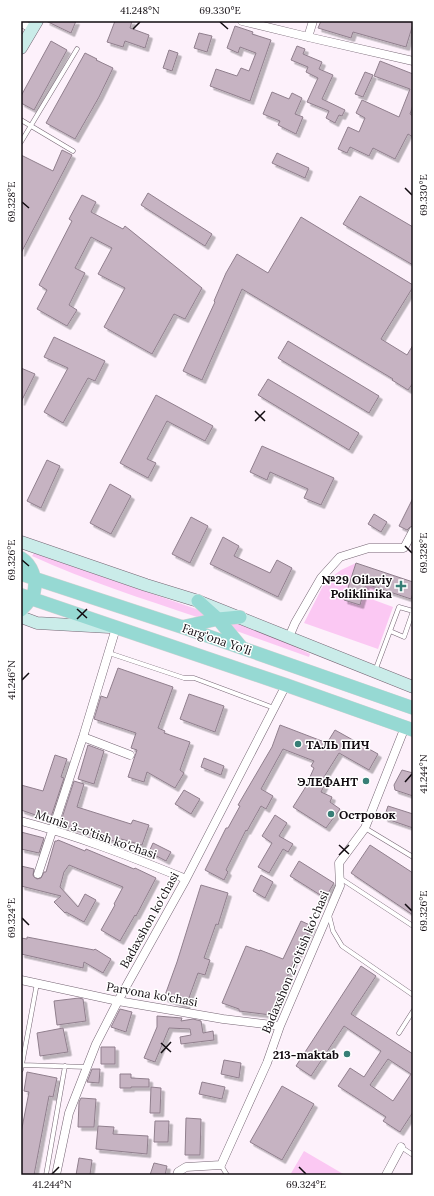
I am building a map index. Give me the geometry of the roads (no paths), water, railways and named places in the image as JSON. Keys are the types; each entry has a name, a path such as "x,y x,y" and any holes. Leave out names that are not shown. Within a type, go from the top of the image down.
{"main road":[{"path":"21,558 27,562 32,569 35,579 34,592 26,597 21,610"},
{"name":"Farg'ona Yo'li","path":"21,574 182,627 413,708"},
{"name":"Farg'ona Yo'li","path":"26,597 409,728"},
{"path":"198,601 218,619 242,648"},
{"path":"182,627 218,619 240,617"}],"street":[{"path":"242,21 308,38 413,61"},
{"path":"308,38 313,21"},
{"path":"21,23 35,25 21,48"},
{"path":"289,637 295,623 321,578 340,557 370,548 404,548 413,531"},
{"path":"21,542 146,585 198,601 413,687"},
{"name":"Farg'ona Yo'li","path":"21,617 37,623 116,628"},
{"path":"38,874 54,830 116,628"},
{"name":"Badaxshon ko'chasi","path":"56,1175 69,1113 96,1044 118,1001 186,879 286,685"},
{"name":"Badaxshon 2-o'tish ko'chasi","path":"221,1165 267,1063 280,1026 340,886 339,863 365,828 409,728"},
{"path":"83,737 130,755"},
{"name":"Munis 3-o'tish ko'chasi","path":"21,821 54,830 127,855 186,879"},
{"name":"Parvona ko'chasi","path":"21,980 118,1001 223,1019 280,1026"},
{"path":"386,1175 401,1147"},
{"path":"177,1175 178,1172 186,1168 221,1165"}],"lane":[{"path":"21,142 77,49"},
{"path":"21,120 73,151"},
{"path":"374,672 399,607 413,611 404,637 390,631"},
{"path":"108,652 184,678 194,678 274,708"},
{"path":"365,828 413,857"},
{"path":"340,878 413,926"},
{"path":"328,913 334,931 342,946 413,995"},
{"path":"37,983 21,1068 65,1066 87,1067"},
{"path":"399,1033 413,1011"},
{"path":"46,1175 65,1066"},
{"path":"401,1147 413,1154"},
{"path":"221,1165 226,1175"}],"place":[{"name":"№29 Oilaviy Poliklinika","path":"401,586"},
{"name":"ТАЛЬ ПИЧ","path":"298,744"},
{"name":"ЭЛЕФАНТ","path":"366,781"},
{"name":"Островок","path":"331,814"},
{"name":"213-maktab","path":"347,1054"}]}
